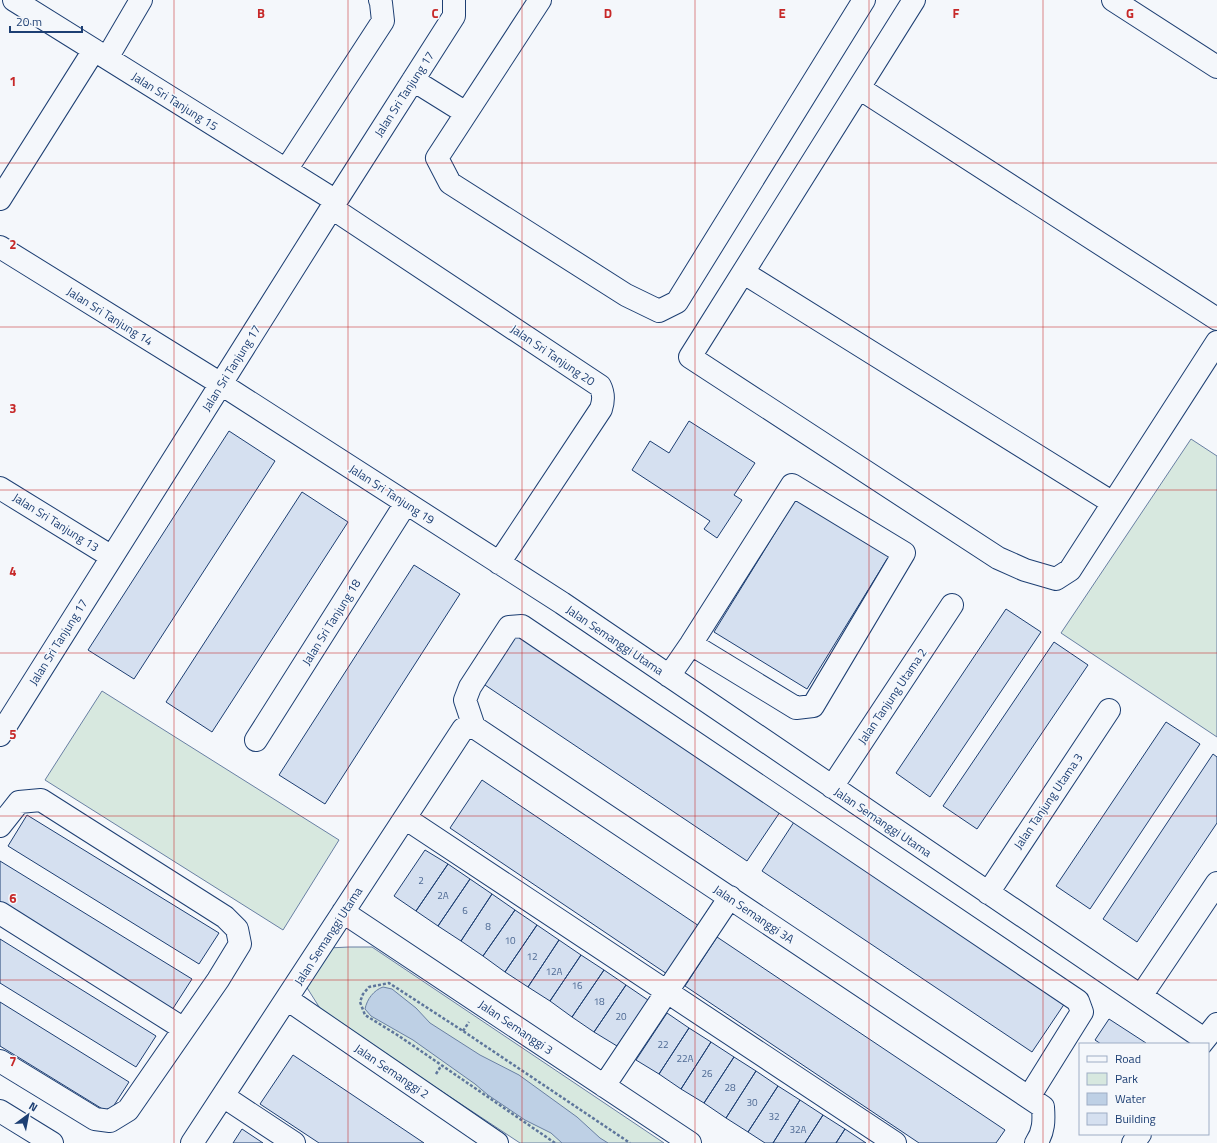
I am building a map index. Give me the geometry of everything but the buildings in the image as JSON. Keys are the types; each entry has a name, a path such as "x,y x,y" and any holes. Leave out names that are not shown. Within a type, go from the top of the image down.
{"street":[{"name":"Jalan Sri Tanjung 15","path":"14,0 286,170 334,204"},
{"path":"0,199 100,54 141,0"},
{"path":"286,170 383,21 382,3 380,0"},
{"name":"Jalan Sri Tanjung 17","path":"0,735 454,16 454,0"},
{"path":"540,0 437,158 450,184 626,295 659,311 677,302 864,0"},
{"path":"914,0 690,358 998,558 1025,570 1056,579 1070,570 1217,342"},
{"path":"1113,0 1217,67"},
{"path":"413,80 466,113"},
{"path":"859,88 1217,319"},
{"name":"Jalan Sri Tanjung 20","path":"334,204 600,386 604,394 604,401 601,409 499,563"},
{"name":"Jalan Sri Tanjung 14","path":"0,247 221,384"},
{"path":"744,273 1113,502"},
{"name":"Jalan Sri Tanjung 19","path":"221,384 562,604"},
{"path":"669,676 792,485 904,553 813,706 796,708 691,644"},
{"name":"Jalan Sri Tanjung 13","path":"0,488 112,557"},
{"name":"Jalan Sri Tanjung 18","path":"256,740 406,503"},
{"name":"Jalan Semanggi Utama","path":"562,604 1141,996 1207,1036"},
{"name":"Jalan Tanjung Utama 2","path":"832,787 952,606"},
{"path":"468,728 465,700 470,687 508,627 522,626 1078,1001 1082,1012 1036,1102 1044,1123 1041,1137 1036,1143"},
{"name":"Jalan Tanjung Utama 3","path":"988,893 1109,710"},
{"name":"Jalan Semanggi Utama","path":"192,1143 405,818 468,728"},
{"name":"Jalan Semanggi 3A","path":"468,728 730,898 1036,1102"},
{"path":"0,826 19,802 41,800 225,917 237,929 240,944 218,980 128,1110 110,1121 95,1119 0,1061"},
{"path":"405,818 895,1143"},
{"path":"1141,996 1217,883"},
{"path":"604,1086 730,898"},
{"name":"Jalan Semanggi 3","path":"343,912 690,1143"},
{"path":"0,913 184,1029"},
{"name":"Jalan Semanggi 2","path":"286,998 497,1143"},
{"path":"223,1096 294,1143"},
{"path":"0,1111 52,1143"},
{"path":"1133,1143 1139,1135"}],"path":[{"path":"554,1143 399,1036 365,1015 360,1002 363,994 369,987 389,983 630,1143"}],"green space":[{"path":"1191,439 1217,456 1217,737 1061,633"},
{"path":"102,691 339,840 283,930 45,780"},
{"path":"372,947 664,1143 520,1143 323,1013 304,983 328,948"}],"water":[{"path":"383,987 392,989 416,1008 430,1023 480,1055 519,1075 577,1117 600,1138 608,1143 562,1143 551,1133 525,1120 488,1095 413,1040 371,1016 365,1009 367,1002 371,995"}]}
